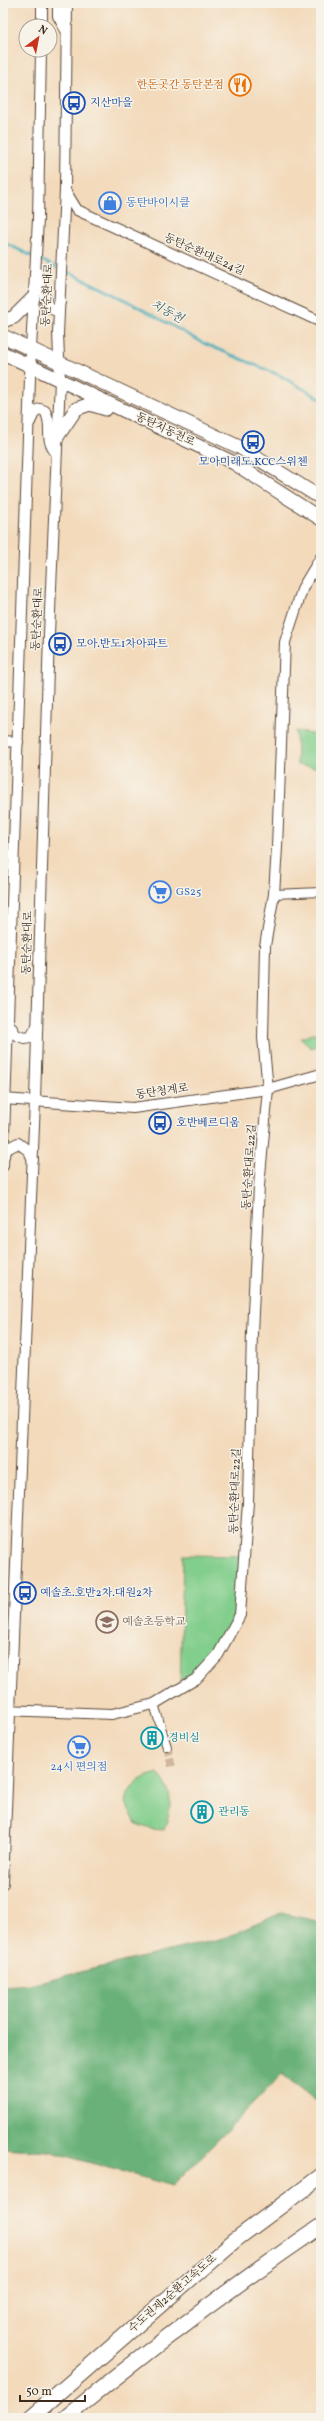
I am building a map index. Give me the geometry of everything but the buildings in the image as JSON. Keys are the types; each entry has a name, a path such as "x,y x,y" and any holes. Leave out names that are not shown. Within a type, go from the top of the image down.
{"highway":[{"name":"수도권제2순환고속도로","path":"30,2418 235,2240 321,2176"},
{"path":"66,2418 136,2360 232,2287 321,2226"}],"main road":[{"path":"3,321 14,317 33,298"},
{"name":"동탄치동천로","path":"3,336 239,447 321,498"},
{"name":"동탄치동천로","path":"3,353 234,463 321,519"},
{"path":"57,437 76,409 90,404 106,409 115,406"}],"street":[{"path":"42,18 43,3"},
{"path":"58,3 58,16 66,31"},
{"name":"동탄순환대로","path":"3,1883 6,1710 33,1160 56,453 60,380 60,306 65,190 66,3"},
{"name":"동탄순환대로","path":"3,1166 4,1099 31,349 38,219 41,58"},
{"path":"64,228 77,210 68,198 65,190"},
{"name":"동탄순환대로24길","path":"77,210 321,322"},
{"path":"35,267 48,307 54,310 60,306"},
{"path":"29,423 35,411 40,409 45,411 49,424 49,443 56,453"},
{"name":"동탄순환대로22길","path":"6,1710 112,1714 154,1704 196,1679 218,1655 240,1615 248,1502 252,1333 259,1186 268,1089 262,1038 265,946 274,894 285,642 303,586 321,557"},
{"path":"3,741 18,742"},
{"path":"274,894 321,892"},
{"path":"8,1020 10,1028 16,1035 24,1038 31,1036 37,1024"},
{"name":"동탄청계로","path":"4,1099 133,1108 268,1089 321,1074"},
{"path":"3,1160 5,1150 18,1144 29,1151 33,1160"},
{"path":"154,1704 167,1747"}],"green space":[{"path":"296,731 321,736 321,768 297,765"},
{"path":"321,1031 321,1044 311,1048 301,1038"},
{"path":"183,1555 241,1556 241,1580 240,1597 236,1615 225,1639 218,1651 200,1671 180,1687"},
{"path":"158,1773 167,1787 170,1800 169,1814 164,1830 151,1829 136,1824 125,1801 137,1782"},
{"path":"281,1913 321,1922 321,2105 282,2074 173,2186 48,2151 3,2148 3,1986 29,1984 224,1938"}],"waterway":[{"name":"치동천","path":"3,242 34,257"},
{"name":"치동천","path":"39,259 58,268"},
{"name":"치동천","path":"64,270 124,299 203,343 279,375 321,399"}],"tunnel":[{"path":"167,1747 172,1767"}],"place":[{"name":"한돈곳간 동탄본점","path":"240,85"},
{"name":"지산마을","path":"74,103"},
{"name":"동탄바이시클","path":"110,203"},
{"name":"모아미래도.KCC스위첸","path":"253,442"},
{"name":"모아.반도1차아파트","path":"60,644"},
{"name":"GS25","path":"160,892"},
{"name":"호반베르디움","path":"160,1123"},
{"name":"예솔초.호반2차.대원2차","path":"25,1593"},
{"name":"예솔초등학교","path":"107,1622"},
{"name":"경비실","path":"152,1738"},
{"name":"24시 편의점","path":"79,1747"},
{"name":"관리동","path":"202,1812"}]}
